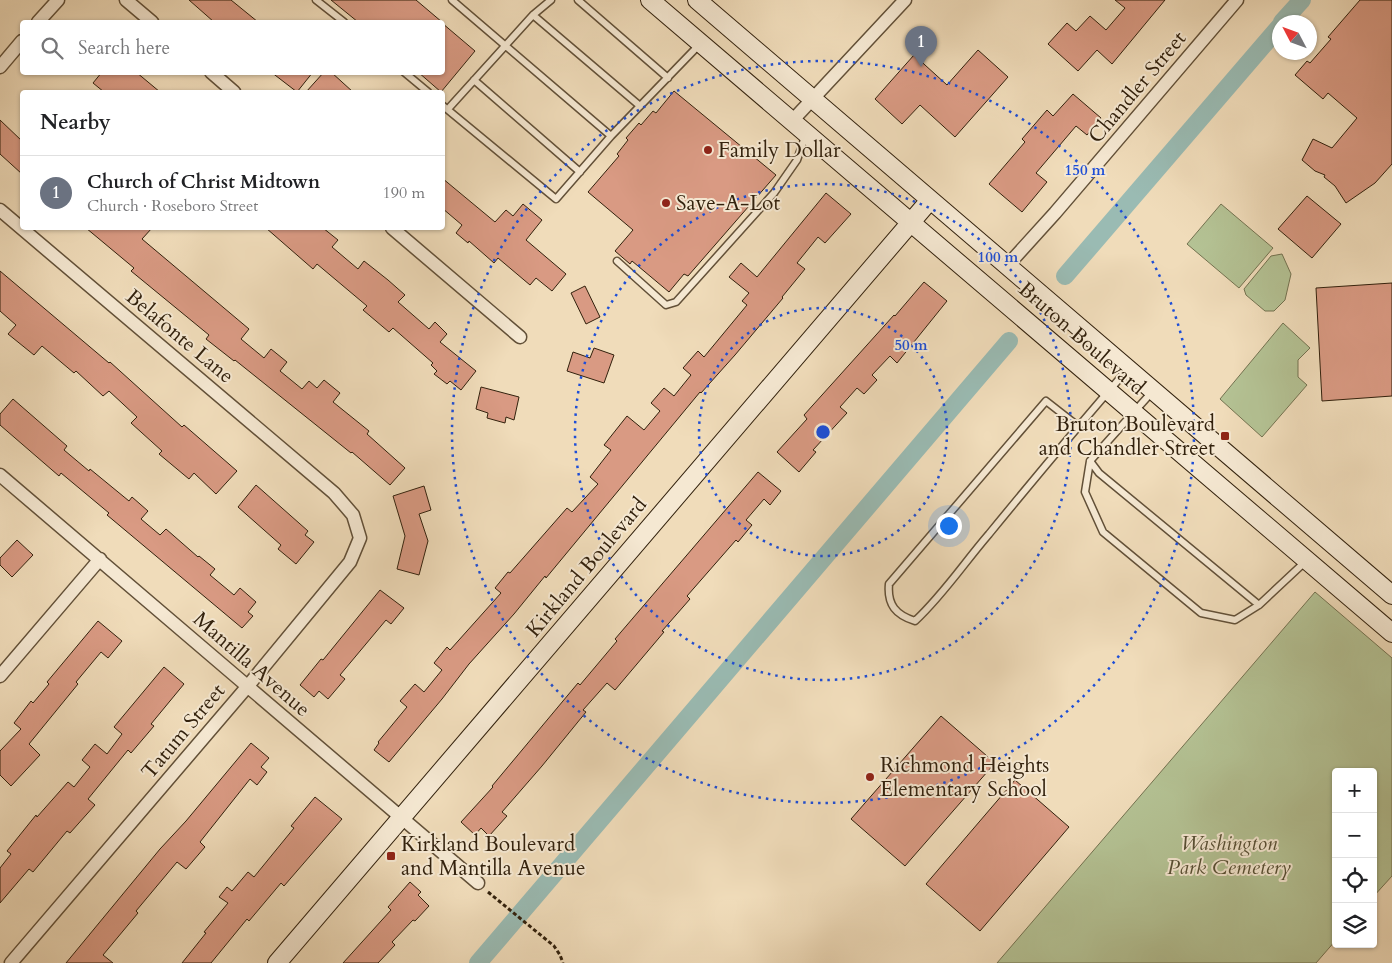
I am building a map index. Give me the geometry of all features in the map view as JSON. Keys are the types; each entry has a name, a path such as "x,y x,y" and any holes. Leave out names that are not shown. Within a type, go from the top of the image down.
{"street":[{"path":"40,20 58,0"},
{"path":"126,0 150,20"},
{"name":"Bruton Boulevard","path":"650,0 1392,633"},
{"name":"Bruton Boulevard","path":"697,0 1392,596"},
{"path":"792,121 905,0"},
{"name":"Chandler Street","path":"1007,266 1055,214 1237,0"},
{"path":"0,67 20,43"},
{"path":"214,75 232,90"},
{"name":"Kirkland Boulevard","path":"277,963 930,200"},
{"name":"Belafonte Lane","path":"0,210 20,227"},
{"name":"Belafonte Lane","path":"24,230 334,492"},
{"path":"394,230 520,337"},
{"name":"Mantilla Avenue","path":"0,475 478,883"},
{"name":"Tatum Street","path":"11,963 247,687 350,562 360,538 353,514 334,492"},
{"path":"1307,560 1326,539"},
{"path":"0,676 100,559"}],"lane":[{"path":"316,0 341,20"},
{"path":"452,0 611,136"},
{"path":"551,0 533,14 474,80 445,107 556,199 611,136 701,43"},
{"path":"578,0 668,78"},
{"path":"533,14 640,106"},
{"path":"408,75 426,90"},
{"path":"474,80 580,172"},
{"path":"617,261 666,305 676,302 774,193 796,160 806,133"},
{"path":"1078,426 1046,401 889,584 890,600 895,610 902,617 915,621 931,606 1078,426 1128,369"},
{"path":"1153,391 1090,461 1085,492 1103,532 1201,613 1235,620 1258,606 1307,560"},
{"path":"1090,461 1099,473 1258,606"}],"path":[{"path":"494,896 554,946 563,963"}],"green space":[{"path":"1221,204 1273,248 1239,288 1187,244"},
{"path":"1282,254 1291,274 1285,300 1274,311 1265,311 1246,295 1244,289 1271,256"},
{"path":"1283,323 1310,348 1298,360 1298,377 1307,385 1262,437 1220,399"},
{"name":"Washington Park Cemetery","path":"1315,592 1392,658 1392,876 1377,893 1377,768 1332,768 1332,945 1316,963 997,963"}],"building":[{"path":"189,0 231,0 256,20 212,20"},
{"path":"331,0 416,0 440,20 356,20"},
{"path":"1115,0 1165,0 1112,64 1097,50 1078,71 1048,44 1067,23 1076,31 1090,16 1106,30 1125,8"},
{"path":"1360,0 1392,0 1392,164 1375,183 1346,203 1335,186 1324,177 1325,175 1315,171 1302,160 1313,139 1332,148 1357,118 1328,93 1323,99 1295,75 1307,61 1310,63 1313,60 1317,60 1317,55 1331,39 1328,37"},
{"path":"445,26 475,51 443,90 439,90 421,75 445,75"},
{"path":"978,50 1008,77 955,137 920,105 902,124 875,99 914,55 947,85"},
{"path":"100,75 140,75 158,90 102,90 93,83"},
{"path":"275,75 311,75 299,90 294,90"},
{"path":"321,75 334,75 351,90 308,90"},
{"name":"Save-A-Lot","path":"674,91 776,175 688,276 684,274 669,292 632,261 630,264 615,251 633,230 588,192 619,156 617,154 628,140 626,138 653,111 656,113"},
{"path":"1073,94 1101,118 1087,135 1076,126 1036,173 1047,182 1022,212 989,184 1025,142 1022,139 1047,110 1053,116"},
{"path":"0,120 20,139 20,172 0,154"},
{"path":"445,180 495,222 506,210 513,216 523,204 542,220 526,240 566,274 552,291 536,278 530,285 498,258 494,263 469,241 468,243 456,233 462,225 445,211"},
{"path":"826,193 851,214 825,243 818,237 797,263 805,269 783,298 735,355 700,392 546,578 545,576 469,664 389,762 374,750 378,742 407,707 400,701 415,684 424,692 442,670 434,663 447,647 450,650 501,593 495,588 508,572 510,573 567,508 572,512 598,484 590,477 611,450 604,445 627,416 644,430 660,411 651,403 664,388 674,396 691,375 683,368 698,351 704,357 747,305 742,301 749,293 729,277 741,263 757,277"},
{"path":"1307,196 1341,224 1312,258 1278,229"},
{"path":"88,230 150,230 142,239 249,329 241,339 264,358 271,349 287,362 280,371 302,389 309,381 317,388 324,380 340,393 333,402 369,431 367,434 405,468 390,485 352,452 206,339 209,335 131,271 134,268"},
{"path":"268,230 326,230 338,240 332,247 358,269 364,261 388,280 405,295 398,302 429,329 435,322 447,334 440,342 476,371 461,390 450,381 447,384 434,374 437,371 431,365 433,363 393,328 389,332 363,310 367,306 317,264 313,269"},
{"path":"0,271 110,362 182,427 184,425 237,471 216,494 194,473 189,479 159,454 162,451 131,423 137,417 109,391 103,396 76,371 74,373 42,346 34,355 8,334 16,325 0,311"},
{"path":"924,282 947,301 897,363 890,356 872,375 877,380 864,394 857,388 840,407 847,413 813,450 816,452 799,472 777,452 807,419 804,415"},
{"path":"1392,283 1392,396 1322,401 1316,288"},
{"path":"585,286 600,317 586,324 571,293"},
{"path":"594,348 614,355 604,383 567,371 573,352 590,358"},
{"path":"481,387 519,397 514,420 506,417 505,423 487,418 488,413 476,409"},
{"path":"13,399 67,446 64,450 89,471 90,469 129,501 132,497 148,511 141,519 160,535 166,529 215,569 210,575 234,595 240,588 256,602 248,612 253,616 242,628 107,515 109,513 61,473 59,476 0,425 0,414"},
{"path":"758,472 781,491 770,505 764,499 746,520 752,525 738,542 736,540 687,596 690,599 615,690 607,683 583,710 586,712 502,812 507,816 489,836 481,828 475,835 461,822 493,787 578,683 580,685 617,641 615,639"},
{"path":"256,485 308,531 305,535 314,542 296,564 278,549 281,545 238,507"},
{"path":"424,486 431,510 419,514 428,541 419,575 397,569 405,536 393,496"},
{"path":"17,540 33,555 12,577 0,565 0,558"},
{"path":"380,590 404,608 391,624 386,620 340,675 345,679 328,699 319,691 314,697 300,685"},
{"path":"98,621 122,641 108,658 101,652 76,682 78,684 29,744 40,755 11,786 0,775 0,751 21,729 14,723 31,701 33,703 49,684 47,682"},
{"path":"164,667 184,684 151,724 154,726 131,753 128,750 88,799 95,805 70,833 67,831 33,872 29,869 0,903 0,868 11,854 7,851 36,815 37,817 68,782 74,787 90,767 82,760 95,744 107,754 122,734 114,727"},
{"path":"941,716 995,763 905,866 851,819"},
{"path":"251,743 269,758 261,767 267,772 257,785 250,779 200,842 205,847 186,869 177,862 136,911 138,913 103,955 113,963 66,963 160,849"},
{"path":"1015,780 1069,827 980,931 926,884"},
{"path":"315,797 342,819 284,886 281,883 249,921 247,919 211,963 182,963 228,903 219,897 227,887 232,891 248,872 254,877 294,828 291,826"},
{"path":"410,882 421,892 418,895 429,906 392,942 395,945 378,963 343,963 391,910 388,907"}],"waterway":[{"path":"1288,15 1302,0"},
{"path":"1065,276 1272,35"},
{"path":"478,963 1009,341"}],"place":[{"name":"Church of Christ Midtown","path":"921,67"},
{"name":"Family Dollar","path":"708,150"},
{"name":"Save-A-Lot","path":"666,203"},
{"name":"Bruton Boulevard and Chandler Street","path":"1225,436"},
{"name":"Richmond Heights Elementary School","path":"870,777"},
{"name":"Kirkland Boulevard and Mantilla Avenue","path":"391,856"}]}
